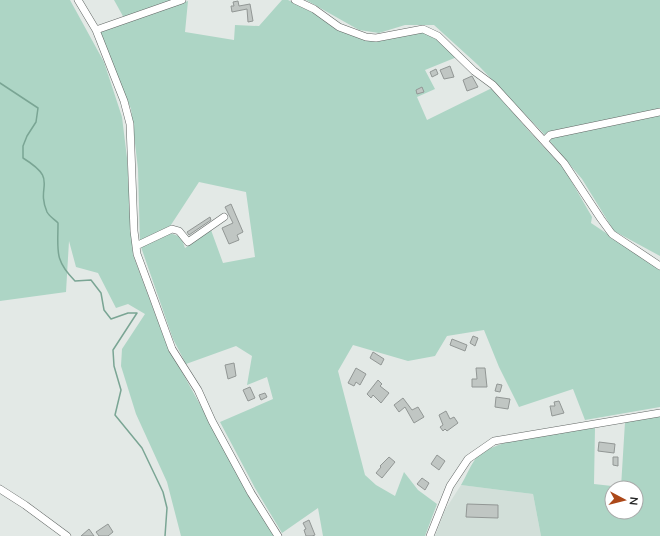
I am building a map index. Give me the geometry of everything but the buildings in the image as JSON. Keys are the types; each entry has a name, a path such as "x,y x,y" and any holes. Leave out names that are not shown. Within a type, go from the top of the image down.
{"street":[{"path":"78,0 96,30 124,101 130,124 134,230 137,254 172,349 198,390 212,421 251,492 278,536"},
{"path":"96,30 182,0"},
{"path":"294,0 314,9 339,27 366,37 376,38 423,29 433,32 449,44 474,71 493,86 564,163 612,234 660,266"},
{"path":"544,141 550,135 660,112"},
{"path":"136,246 172,229 179,231 188,242 224,217"},
{"path":"430,536 443,500 453,481 468,459 494,441 660,413"},
{"path":"0,489 67,536"}],"shaded area":[{"path":"461,485 533,494 541,536 435,536 445,510"}],"green space":[{"path":"0,0 70,0 104,62 122,117 127,158 133,255 166,343 255,504 275,536 181,536 167,482 136,414 121,366 122,349 145,314 128,304 116,308 98,273 76,267 69,241 66,292 0,301"},
{"path":"114,0 178,0 124,18"},
{"path":"282,0 288,0 369,39 417,32 431,33 457,57 425,70 435,89 417,97 427,120 492,88 565,170 592,217 591,223 660,269 660,407 585,420 573,389 519,407 499,367 484,330 447,336 435,356 408,361 353,345 338,371 365,475 376,485 395,496 404,472 418,490 437,504 425,536 323,536 318,508 282,533 255,488 220,422 273,399 267,377 247,385 252,356 236,346 186,364 173,339 141,247 170,233 181,237 185,248 211,230 223,263 255,257 246,192 199,182 167,231 140,242 138,169 131,109 101,36 101,32 188,1 185,32 234,40 235,25 259,26"},
{"path":"306,0 660,0 660,256 614,231 582,179 543,133 478,65 434,25 405,25 379,33 359,30"},
{"path":"660,416 660,536 541,536 533,494 461,485 476,458 485,451 498,445 514,440 595,428 594,484 604,485 604,520 644,520 644,480 621,480 625,422"}],"waterway":[{"path":"0,83 38,108 36,122 27,136 23,146 23,158 41,172 44,178 44,203 47,212 58,223 58,248 60,261 63,267 75,281 91,280 101,293 104,310 111,319 128,313 137,313 113,350 114,366 121,390 115,415 142,448 163,492 167,508 165,536"}]}
